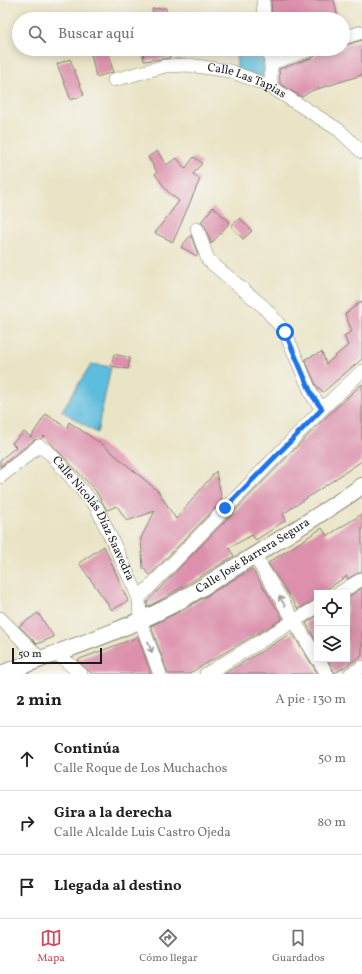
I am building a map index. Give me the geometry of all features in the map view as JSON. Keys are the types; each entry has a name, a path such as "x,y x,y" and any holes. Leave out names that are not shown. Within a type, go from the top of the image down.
{"street":[{"path":"263,0 264,12"},
{"path":"350,36 362,32"},
{"path":"269,56 271,87"},
{"path":"270,63 290,56"},
{"name":"Calle Las Tapias","path":"114,80 164,66 189,65 230,71 271,87 339,130 362,152"},
{"path":"197,229 208,260 264,307 285,332 312,395 322,409"},
{"path":"138,598 322,409 362,371"},
{"name":"Calle Nicolás Díaz Saavedra","path":"0,477 39,446 51,454 97,508 138,598 140,620 160,674"},
{"name":"Calle José Barrera Segura","path":"1,674 41,658 58,654 170,606 254,555 362,486"},
{"path":"254,555 314,653"},
{"path":"344,590 362,579"},
{"path":"206,674 314,608"},
{"path":"0,618 41,658"},
{"path":"58,654 81,674"},
{"path":"320,662 327,674"},
{"path":"350,674 362,667"}],"water":[{"path":"236,56 262,56 265,77 237,70"},
{"path":"91,364 111,367 97,433 62,411"}],"building":[{"path":"271,0 334,0 337,12 272,12"},
{"path":"166,8 166,12 152,12 152,9"},
{"path":"362,40 362,75 311,91 302,97 280,84 279,69 315,56 350,56 350,44"},
{"path":"92,56 110,56 113,72 96,77"},
{"path":"144,56 170,56 170,58 144,61"},
{"path":"70,59 84,95 71,100 57,64"},
{"path":"157,151 166,165 177,158 185,169 194,157 202,163 193,174 200,179 173,242 155,233 179,201 168,192 155,174 157,172 148,157"},
{"path":"213,207 230,222 211,244 205,226 201,222"},
{"path":"240,218 252,231 243,239 231,226"},
{"path":"191,235 198,255 197,256 181,247"},
{"path":"362,301 362,359 323,392 316,385 305,359 322,352 326,364 348,345 344,336 352,331 345,314"},
{"path":"114,354 130,358 128,369 111,366"},
{"path":"362,384 362,461 283,514 286,520 256,540 252,535 229,548 234,556 147,607 147,602 161,587 325,418"},
{"path":"46,414 67,428 69,422 103,445 158,491 176,519 216,471 222,501 150,575 143,568 141,538 155,511 127,521 117,506 107,510 95,490 44,436 41,439 34,440 0,467 0,460 16,447 12,443 24,432 31,437"},
{"path":"362,514 362,571 347,579 347,576 326,590 314,590 314,601 298,609 268,563 322,528 327,536"},
{"path":"104,546 128,601 112,610 79,563"},
{"path":"252,569 282,619 188,674 168,674 151,626 183,610"},
{"path":"362,588 362,656 335,673 329,662 350,662 350,596"},
{"path":"38,613 54,637 37,644 19,626"},
{"path":"314,618 314,638 306,623"},
{"path":"292,633 318,674 224,674 287,636"},
{"path":"138,637 151,674 92,674 77,660"}],"route":[{"path":"225,508 322,409 312,395 285,332"}]}
